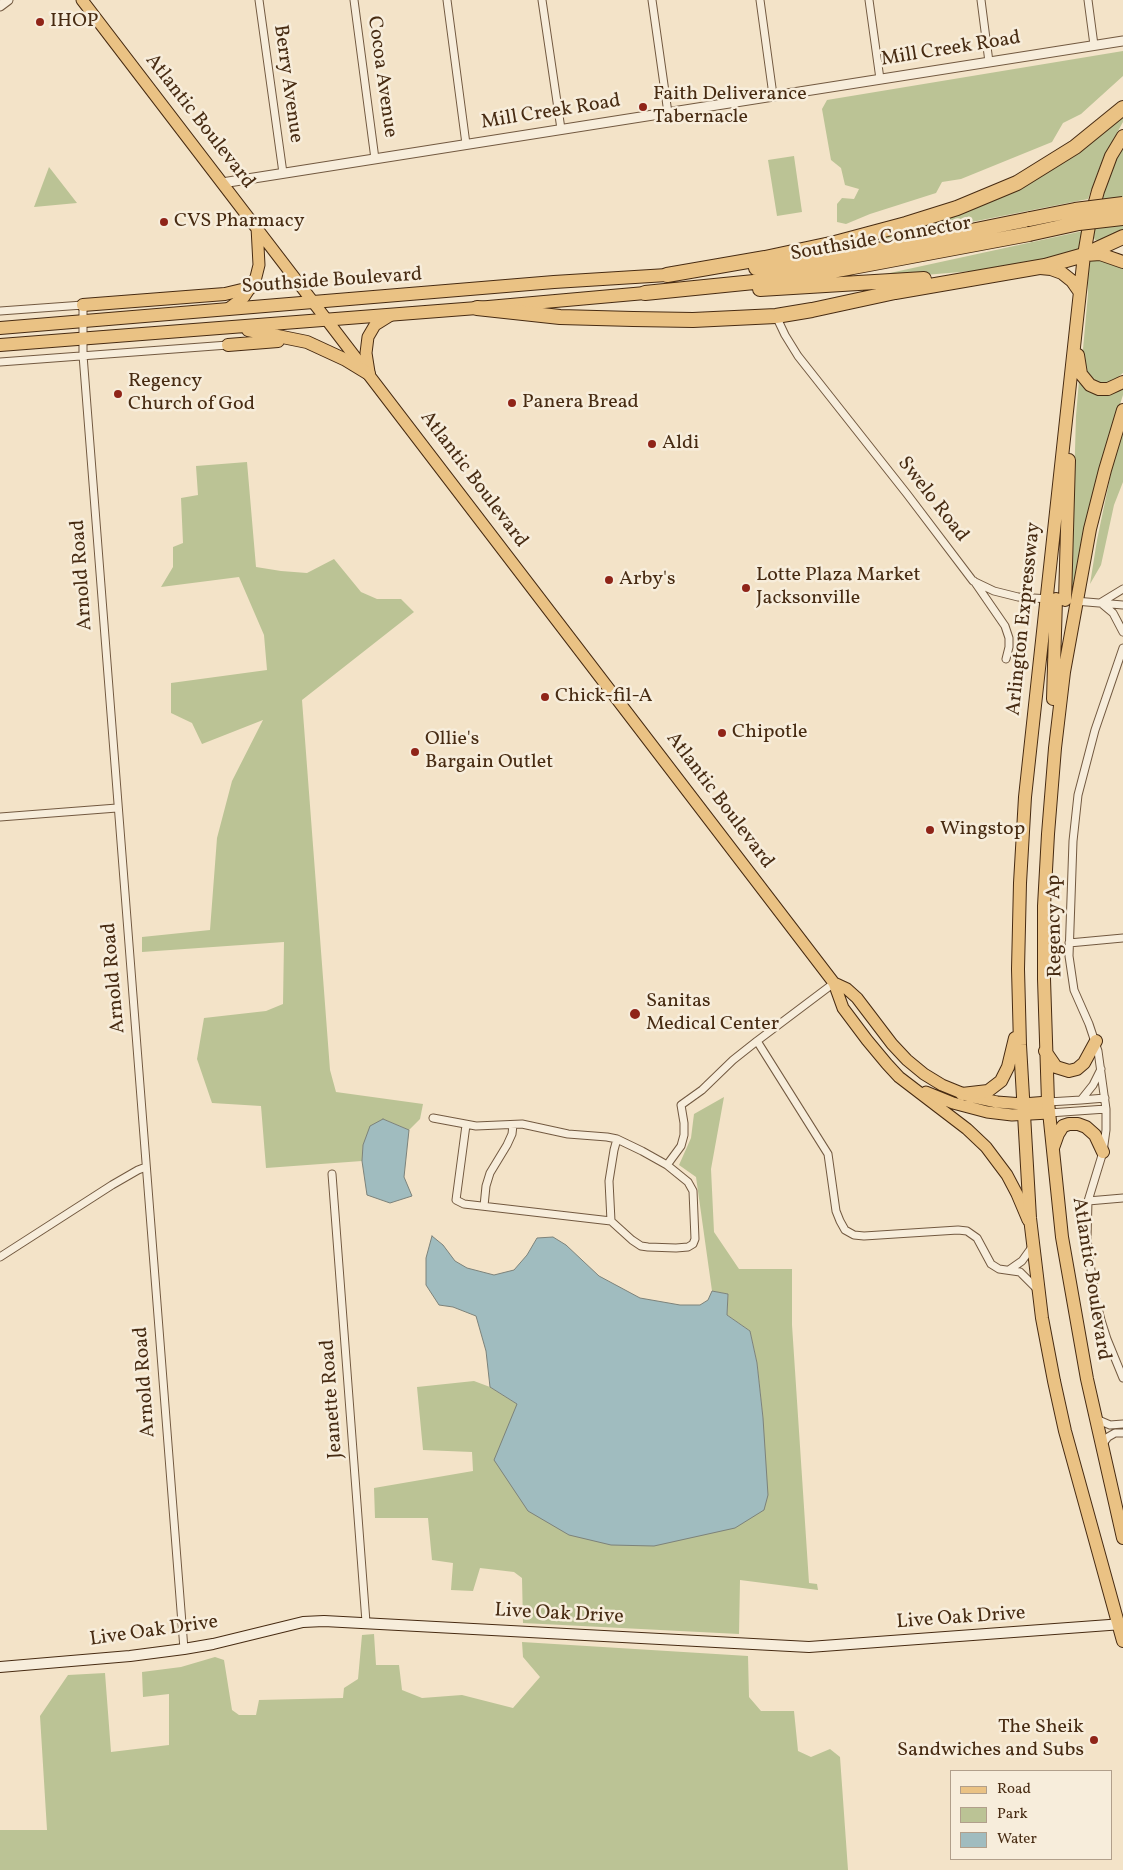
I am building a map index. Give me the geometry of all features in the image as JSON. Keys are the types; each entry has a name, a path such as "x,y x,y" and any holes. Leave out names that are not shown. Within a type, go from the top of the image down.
{"highway":[{"path":"667,275 765,258 835,243 957,208 1016,183 1075,147 1123,108"},
{"name":"Arlington Expressway","path":"1049,1107 1045,1051 1044,906 1051,791 1063,681 1061,600 1070,385 1079,291 1090,220 1100,184 1111,156 1123,136"},
{"name":"Southside Connector","path":"667,275 719,273 833,258 1075,210 1123,204"},
{"name":"Southside Connector","path":"645,293 764,281 837,270 1079,223 1123,218"},
{"path":"1035,269 1084,255 1123,237"},
{"path":"1084,255 1100,254 1123,262"},
{"path":"477,308 560,317 633,319 693,320 776,316 988,275 1048,268 1059,271 1072,281 1079,291"},
{"name":"Southside Boulevard","path":"0,328 667,275"},
{"path":"645,293 778,288 988,275"},
{"path":"84,305 225,294 250,288"},
{"name":"Southside Boulevard","path":"0,345 391,315 645,293"},
{"path":"1077,315 1078,363 1083,377 1090,385 1102,390 1115,388 1123,382"},
{"path":"226,327 307,342 346,360 369,374"},
{"path":"228,345 270,341 307,342"},
{"path":"1051,791 1070,385"},
{"name":"Arlington Expressway","path":"1023,1109 1019,1013 1019,933 1024,811 1061,600 1094,514 1123,410"},
{"path":"962,1094 988,1091 1001,1081 1010,1062 1019,1013"},
{"path":"1045,1051 1056,1067 1069,1070 1077,1069 1084,1063 1096,1041"},
{"name":"Atlantic Boulevard","path":"1049,1107 1052,1151 1066,1265 1096,1419 1123,1538"},
{"name":"Atlantic Boulevard","path":"1023,1109 1032,1246 1046,1346 1058,1403 1121,1624 1123,1642"},
{"path":"1052,1151 1058,1134 1064,1126 1078,1124 1086,1127 1095,1135 1103,1152"}],"main road":[{"name":"Atlantic Boulevard","path":"82,0 834,983 843,1008 881,1058 906,1083 974,1135 997,1160 1021,1202 1028,1222 1032,1246"},
{"path":"228,309 244,296 250,288 259,265 257,227"},
{"path":"369,374 366,353 368,337 375,325 391,315"},
{"name":"Atlantic Boulevard","path":"834,983 847,989 857,998 892,1044 912,1064 935,1081 962,1094 1023,1109 1049,1107"},
{"path":"906,1083 972,1109 994,1113 1023,1109"},
{"name":"Live Oak Drive","path":"0,1667 184,1649 213,1644 303,1622 341,1620 810,1647 1121,1624"}],"street":[{"path":"0,6 8,0"},
{"name":"Berry Avenue","path":"259,0 283,173"},
{"name":"Cocoa Avenue","path":"354,0 375,159"},
{"path":"447,0 466,144"},
{"path":"542,0 561,129"},
{"path":"652,0 668,113"},
{"path":"760,0 772,96"},
{"path":"870,0 880,79"},
{"path":"981,0 989,62"},
{"path":"1088,0 1094,45"},
{"name":"Mill Creek Road","path":"222,182 1123,40"},
{"path":"0,311 84,305"},
{"name":"Arnold Road","path":"84,305 82,356 184,1649"},
{"name":"Swelo Road","path":"776,316 798,356 973,581 994,591 1018,597 1123,605"},
{"path":"0,362 228,345"},
{"path":"973,581 1005,626 1009,638 1006,659"},
{"path":"1123,589 1100,603 1113,613 1123,632"},
{"name":"Regency Ap","path":"1123,648 1122,657 1094,735 1078,795 1073,841 1069,956 1072,982 1096,1041 1102,1068 1106,1130 1103,1152 1088,1201 1087,1238 1095,1296 1107,1339 1123,1378"},
{"path":"0,817 117,808"},
{"path":"1070,943 1123,938"},
{"path":"667,1165 681,1146 684,1135 681,1105 702,1090 756,1041 834,983"},
{"path":"756,1041 828,1154 836,1211 845,1230 854,1235 864,1236 964,1230 977,1238 991,1264 999,1269 1022,1274 1038,1290"},
{"path":"1081,1100 1093,1085 1102,1068"},
{"path":"1049,1107 1081,1100 1105,1098"},
{"path":"1049,1107 1106,1109"},
{"path":"433,1118 466,1125 522,1124 568,1134 617,1139 667,1165 688,1182 693,1191 695,1239 693,1244 688,1247 676,1248 641,1246 611,1221 464,1204 456,1200 466,1125"},
{"path":"484,1206 488,1179 507,1145 512,1134 513,1125"},
{"path":"611,1221 609,1181 617,1139"},
{"path":"0,1257 121,1180 146,1167"},
{"name":"Jeanette Road","path":"332,1174 366,1622"},
{"path":"1088,1201 1123,1198"},
{"path":"1008,1270 1022,1261 1032,1246"},
{"path":"1096,1419 1110,1426 1122,1423"},
{"path":"1102,1446 1110,1436 1115,1433 1123,1433"}],"green space":[{"path":"1123,51 1123,76 1081,114 1063,123 1052,142 961,179 942,182 936,193 870,214 846,224 837,222 837,204 842,198 854,199 859,189 845,185 841,168 831,160 822,109 827,100"},
{"path":"1123,117 1123,122 1104,156 1088,199 840,248 953,213"},
{"path":"1123,144 1123,231 1099,241 1095,240 1093,236 1100,197"},
{"path":"794,156 802,212 777,216 768,160"},
{"path":"49,167 77,203 34,207"},
{"path":"1083,231 1079,252 1057,259 985,270 876,279 876,276"},
{"path":"1093,257 1123,264 1123,373 1111,383 1094,381 1084,367 1083,349 1088,294 1087,268 1088,260"},
{"path":"1079,380 1123,387 1123,395 1106,448 1073,589 1071,588 1076,416"},
{"path":"1123,428 1123,482 1114,505 1101,565 1090,584 1115,454"},
{"path":"247,462 256,567 307,573 334,559 361,592 377,599 401,599 414,612 302,700 330,1070 336,1092 423,1104 420,1119 409,1130 383,1119 363,1145 362,1161 266,1168 261,1106 212,1103 197,1059 204,1018 266,1011 283,1004 284,942 142,952 142,937 210,930 217,838 232,781 263,720 202,744 192,723 171,713 171,683 267,670 264,635 239,577 161,587 173,567 173,547 183,543 181,498 198,495 196,466"},
{"path":"724,1097 711,1169 714,1232 739,1269 792,1269 792,1325 809,1583 817,1584 818,1590 740,1580 739,1634 523,1623 522,1578 514,1572 480,1568 473,1591 451,1590 453,1563 432,1560 428,1518 375,1518 374,1488 473,1471 472,1452 423,1450 417,1387 474,1381 490,1387 517,1404 763,1418 757,1363 750,1331 727,1315 728,1294 712,1291 696,1177 679,1165 691,1138 694,1114"},
{"path":"374,1634 376,1665 399,1665 402,1690 422,1698 462,1695 513,1708 540,1677 523,1657 522,1642 748,1656 749,1697 761,1711 794,1711 798,1751 811,1757 830,1749 840,1757 848,1870 0,1870 0,1830 47,1830 40,1716 68,1675 105,1673 111,1752 169,1745 169,1694 143,1697 142,1672 181,1667 215,1657 224,1660 232,1710 239,1715 256,1715 259,1700 343,1698 344,1688 358,1679 362,1635"}],"water":[{"path":"383,1119 409,1130 404,1177 412,1196 390,1203 367,1195 362,1161 363,1145 370,1126"},
{"path":"432,1236 443,1245 455,1261 467,1268 494,1275 514,1270 527,1255 537,1238 553,1237 566,1245 599,1276 640,1298 680,1305 700,1305 708,1300 712,1291 728,1294 727,1315 750,1331 757,1363 768,1495 764,1510 735,1528 654,1546 611,1545 569,1535 528,1511 494,1460 517,1404 490,1387 486,1351 476,1316 453,1307 439,1305 426,1285 426,1258"}],"place":[{"name":"IHOP","path":"40,22"},
{"name":"Faith Deliverance Tabernacle","path":"643,107"},
{"name":"CVS Pharmacy","path":"164,222"},
{"name":"Regency Church of God","path":"118,394"},
{"name":"Panera Bread","path":"512,403"},
{"name":"Aldi","path":"652,444"},
{"name":"Arby's","path":"609,580"},
{"name":"Lotte Plaza Market Jacksonville","path":"746,588"},
{"name":"Chick-fil-A","path":"545,697"},
{"name":"Chipotle","path":"722,733"},
{"name":"Ollie's Bargain Outlet","path":"415,752"},
{"name":"Wingstop","path":"930,830"},
{"name":"Sanitas Medical Center","path":"635,1014"},
{"name":"The Sheik Sandwiches and Subs","path":"1094,1740"}]}
